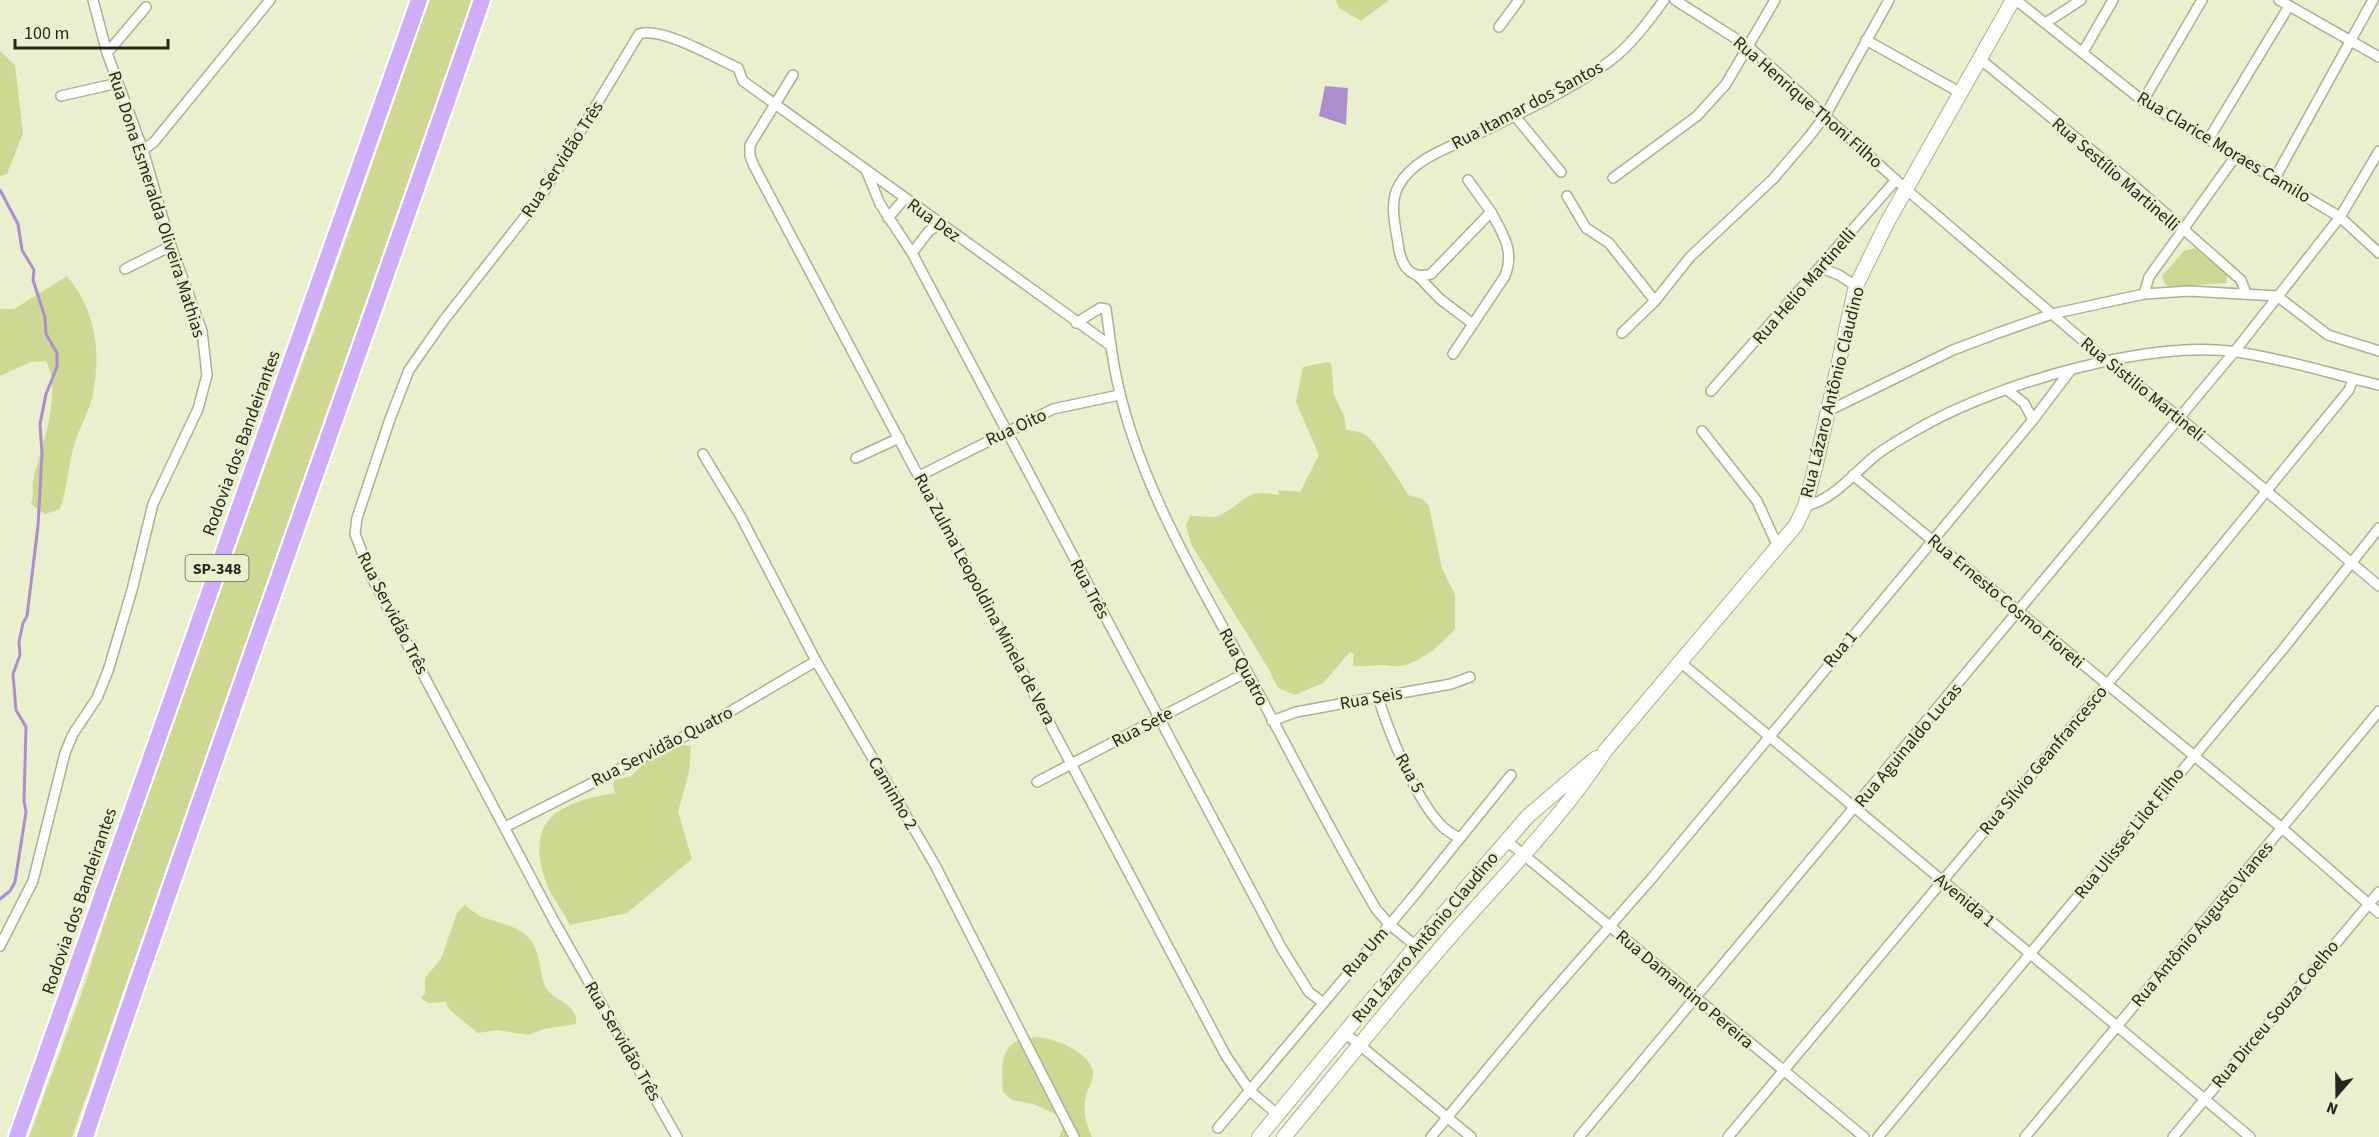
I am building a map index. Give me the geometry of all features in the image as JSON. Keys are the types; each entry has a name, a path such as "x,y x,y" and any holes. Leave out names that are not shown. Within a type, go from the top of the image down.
{"highway":[{"name":"Rodovia dos Bandeirantes","path":"17,1137 419,0"},
{"path":"85,1137 188,832 265,622 483,0"}],"main road":[{"name":"Rua Lázaro Antônio Claudino","path":"1284,1137 1522,854 1544,832 1587,778 1605,751 1796,525 1804,506 1828,411 1856,286 1887,221 1907,190 2014,0"},
{"name":"Rua Lázaro Antônio Claudino","path":"1259,1137 1416,946 1507,841 1547,797 1605,751"}],"street":[{"name":"Rua Dona Esmeralda Oliveira Mathias","path":"0,946 33,881 65,753 73,734 97,698 108,670 132,590 153,504 205,391 207,358 202,331 171,246 143,150 107,53 93,0"},
{"path":"143,150 154,142 270,0"},
{"path":"1499,27 1520,0"},
{"name":"Rua Itamar dos Santos","path":"1473,324 1440,299 1418,276 1405,268 1399,254 1394,196 1399,184 1412,170 1436,153 1515,116 1610,61 1645,25 1664,0"},
{"name":"Rua Henrique Thoni Filho","path":"1675,0 1749,47 1907,190"},
{"path":"1614,178 1697,116 1726,84 1775,0"},
{"path":"1622,333 1655,301 1690,257 1773,179 1825,116 1889,0"},
{"name":"Rua Clarice Moraes Camilo","path":"2014,0 2047,22 2143,100 2235,157 2340,217 2379,253"},
{"path":"2047,22 2081,0"},
{"path":"2083,52 2113,0"},
{"path":"2143,100 2202,0"},
{"path":"2279,0 2379,57"},
{"path":"2275,178 2352,42 2373,0"},
{"path":"107,53 146,6"},
{"path":"2208,140 2289,6"},
{"name":"Rua Dez","path":"639,34 645,32 660,34 740,71 744,81 775,104 1111,346"},
{"name":"Rua Servidão Três","path":"639,34 542,195 444,320 409,370 390,418 357,518 356,534 372,579 574,958 602,1000 677,1137"},
{"path":"1866,40 1961,93"},
{"name":"Rua Sestílio Martinelli","path":"1980,59 2130,182 2241,280 2246,293"},
{"name":"Rua Zulma Leopoldina Minela de Vera","path":"793,75 750,145 750,156 1226,1056 1250,1091 1277,1114"},
{"path":"62,96 118,82"},
{"path":"1515,116 1562,172"},
{"path":"2235,351 2340,217 2379,151"},
{"path":"2144,294 2149,277 2235,157"},
{"name":"Rua Três","path":"866,170 888,218 912,254 1007,430 1282,949 1309,992 1322,1002"},
{"path":"1453,354 1510,265 1510,249 1491,212 1468,180"},
{"name":"Rua Helio Martinelli","path":"1711,391 1896,180"},
{"name":"Rua Sistilio Martineli","path":"1907,190 2107,361 2180,418 2379,586"},
{"path":"1567,196 1586,228 1609,243 1655,301"},
{"path":"888,218 905,198"},
{"path":"1418,276 1431,274 1491,212"},
{"path":"912,254 929,231 940,224"},
{"path":"125,269 171,246"},
{"path":"1821,268 1839,275 1856,286"},
{"path":"1828,411 1953,350 2052,314 2144,294 2189,291 2277,296 2328,335 2379,351"},
{"path":"1076,323 1100,308 1106,309 1111,346"},
{"name":"Rua Quatro","path":"1111,346 1119,395 1144,467 1161,507 1272,721 1367,894 1389,924 1416,946"},
{"path":"1804,506 1823,499 1876,455 1928,423 2007,390 2107,361 2146,353 2193,350 2235,351 2305,365 2379,386"},
{"name":"Rua Aguinaldo Lucas","path":"1579,1137 1856,808 2235,351"},
{"name":"Rua 1","path":"1431,1137 1652,878 2032,420 2070,371"},
{"name":"Rua Sílvio Geanfrancesco","path":"1728,1137 2349,390 2353,379"},
{"path":"2007,390 2024,403 2032,420"},
{"name":"Rua Oito","path":"919,476 1053,409 1119,395"},
{"path":"1702,431 1757,501 1778,547"},
{"path":"856,459 899,438"},
{"name":"Caminho 2","path":"703,454 741,517 816,661 935,865 1074,1137"},
{"name":"Rua Ernesto Cosmo Fioreti","path":"1853,475 2283,830 2379,913"},
{"name":"Rua Ulisses Lilot Filho","path":"1878,1137 2284,648 2379,528"},
{"name":"Rua Servidão Quatro","path":"505,827 709,724 816,661"},
{"name":"Avenida 1","path":"1680,662 2250,1137"},
{"name":"Rua Sete","path":"1037,782 1247,672"},
{"name":"Rua Seis","path":"1272,721 1296,712 1451,684 1470,677"},
{"name":"Rua 5","path":"1377,697 1389,733 1432,815 1442,827 1459,838"},
{"name":"Rua Antônio Augusto Vianes","path":"2025,1137 2116,1025 2283,830 2379,711"},
{"name":"Rua Um","path":"1218,1128 1511,775"},
{"name":"Rua Damantino Pereira","path":"1507,841 1864,1137"},
{"name":"Rua Dirceu Souza Coelho","path":"2173,1137 2379,892"},
{"path":"1345,1033 1471,1137"}],"green space":[{"path":"429,0 472,0 72,1137 29,1137 83,989 129,846 323,306"},
{"path":"1336,0 1389,0 1361,21 1339,8"},
{"path":"0,51 15,65 23,133 7,174 0,176"},
{"path":"2195,248 2228,273 2226,283 2169,287 2162,276 2184,251"},
{"path":"67,276 77,289 90,317 96,347 95,378 92,400 77,436 60,509 45,514 31,504 33,481 49,420 51,374 46,361 31,362 0,376 0,309 14,309"},
{"path":"1331,363 1334,395 1344,416 1346,430 1360,432 1368,437 1408,495 1422,499 1429,506 1442,568 1455,595 1455,629 1424,657 1400,666 1353,665 1354,654 1350,652 1323,683 1295,695 1278,688 1267,666 1191,544 1186,525 1190,516 1218,516 1251,495 1267,493 1279,495 1278,490 1300,492 1319,455 1296,402 1303,367"},
{"path":"675,744 691,746 689,772 678,812 692,859 627,913 570,925 547,885 539,844 543,830 551,818 562,809 577,802 615,793 613,785 615,780 631,776 650,757"},
{"path":"465,905 480,916 520,930 530,939 537,951 545,986 571,1009 576,1018 576,1024 544,1029 528,1035 497,1030 478,1033 450,1010 445,1002 428,1003 421,998 425,993 425,978 441,959 457,913"},
{"path":"1034,1037 1051,1039 1070,1047 1087,1059 1093,1076 1085,1098 1085,1110 1092,1137 1059,1137 1066,1122 1065,1118 1033,1104 1012,1100 1003,1092 1003,1065 1006,1052 1017,1041"}],"shaded area":[{"path":"1325,86 1348,88 1346,125 1319,116"}],"waterway":[{"path":"0,190 18,224 22,250 34,270 33,280 45,317 46,334 57,353 57,367 46,394 40,424 42,454 38,526 27,616 19,642 20,655 13,674 16,710 26,727 24,801 26,812 15,882 10,891 0,899"}]}
